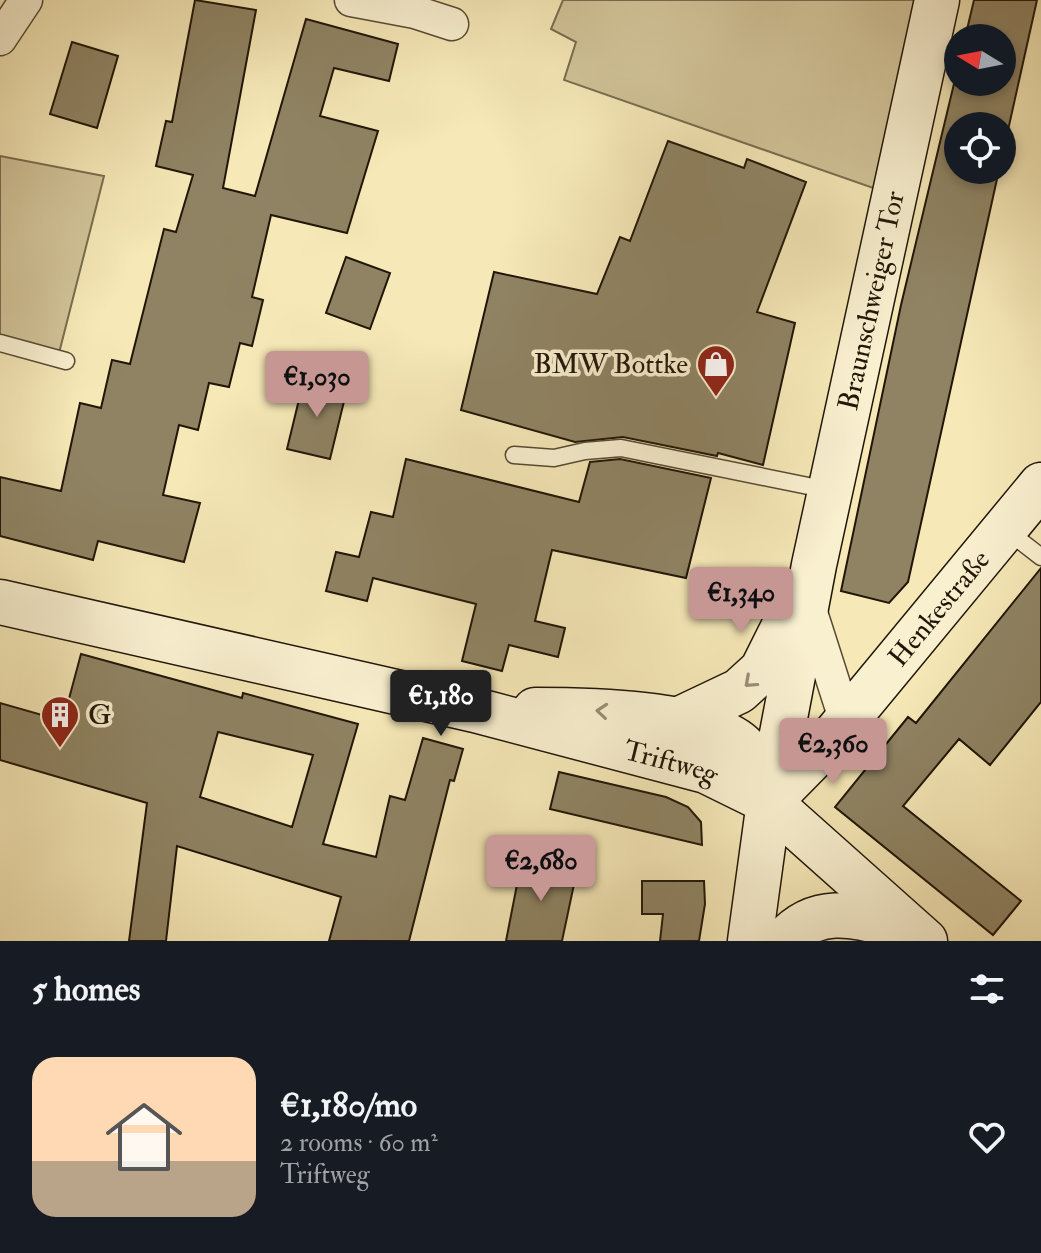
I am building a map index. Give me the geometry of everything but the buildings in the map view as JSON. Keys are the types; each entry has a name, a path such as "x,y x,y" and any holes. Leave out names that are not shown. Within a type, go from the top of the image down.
{"main road":[{"name":"Braunschweiger Tor","path":"750,941 769,802 811,584 937,0"},
{"name":"Henkestraße","path":"769,802 846,722 1041,485"},
{"path":"680,719 739,691 762,670 811,584"},
{"name":"Triftweg","path":"0,602 475,710 706,771 769,802"},
{"name":"Triftweg","path":"475,710 595,710 680,719 742,743 750,753 769,802"},
{"path":"769,802 919,936"},
{"path":"784,941 806,922 845,914 919,936"}],"street":[{"path":"0,39 26,0"},
{"path":"351,0 415,12 452,24"},
{"name":"Braunschweiger Tor","path":"811,584 846,722"}],"lane":[{"path":"0,343 66,361"},
{"path":"514,455 554,458 621,448 830,490"},
{"path":"1005,529 1041,557"}],"shaded area":[{"path":"563,0 916,0 876,189 564,80 576,42 551,29"},
{"path":"0,156 104,176 57,361 0,349"}],"place":[{"name":"BMW Bottke","path":"716,398"},
{"name":"G","path":"60,749"}]}
